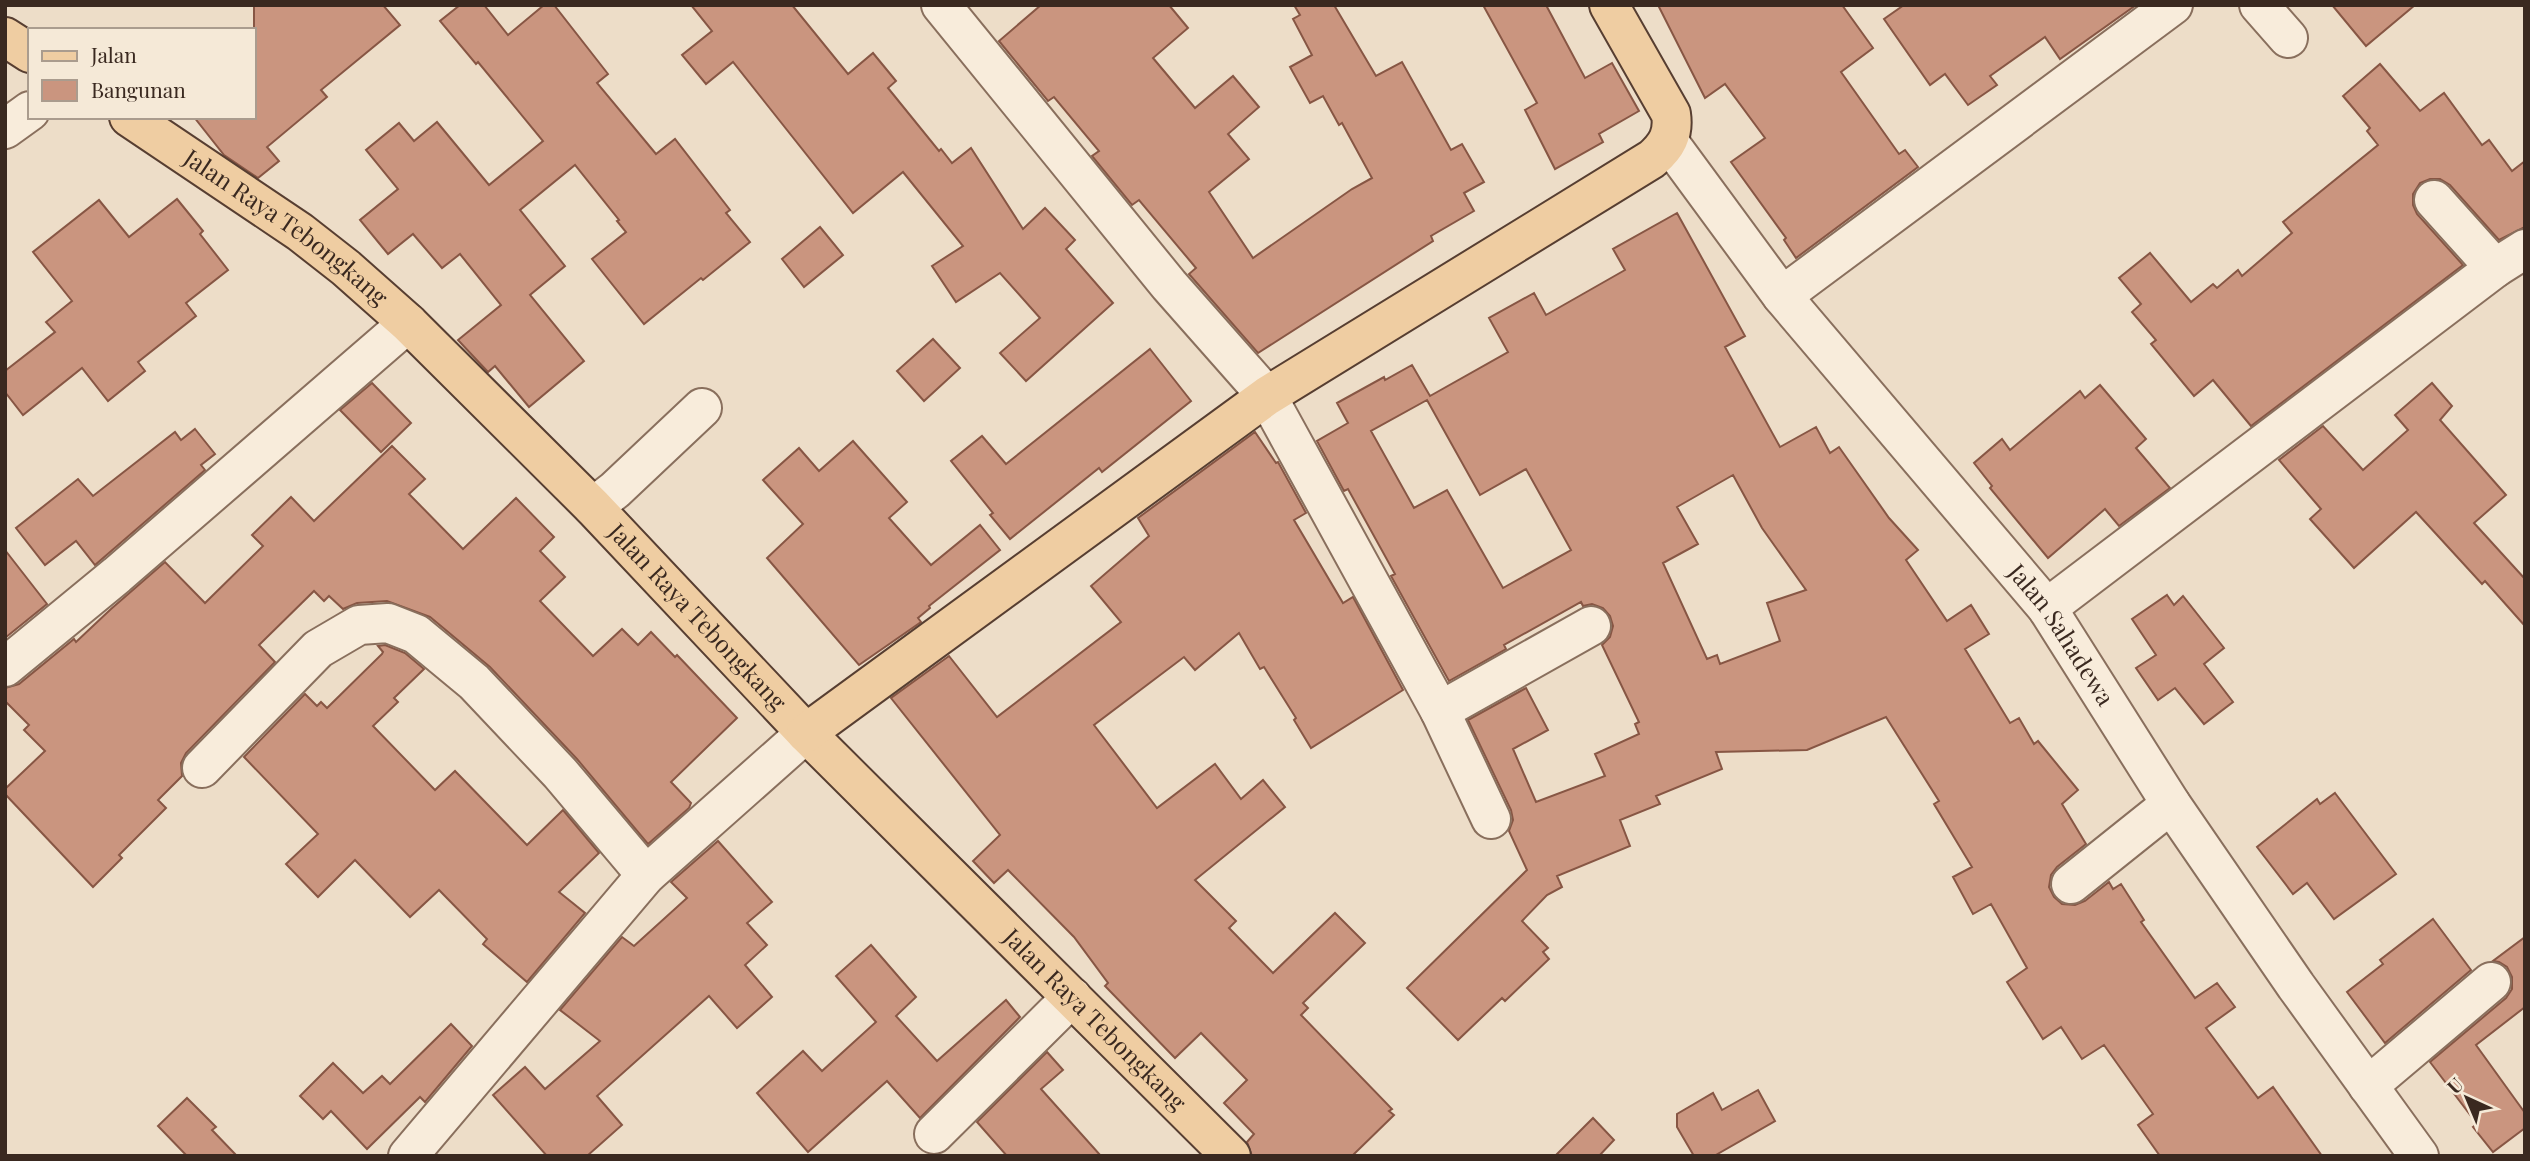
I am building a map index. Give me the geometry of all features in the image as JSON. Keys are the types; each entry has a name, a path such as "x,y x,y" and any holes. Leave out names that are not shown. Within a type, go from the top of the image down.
{"main road":[{"path":"806,733 1267,396 1652,159 1663,149 1673,130 1671,114 1609,5"},
{"path":"5,37 28,52"},
{"name":"Jalan Raya Tebongkang","path":"132,119 300,232 346,268 408,323 593,507 806,733 1231,1156"}],"street":[{"path":"941,5 1169,285 1267,396 1440,712 1491,819"},
{"path":"1782,296 2172,5"},
{"path":"2259,5 2288,38"},
{"path":"5,129 28,112"},
{"name":"Jalan Sahadewa","path":"1668,141 1782,296 2048,608 2171,804 2296,986 2419,1156"},
{"path":"2048,608 2510,258 2434,200"},
{"path":"5,667 117,575 408,323"},
{"path":"593,507 615,490 702,408"},
{"path":"202,768 318,649 359,625 388,622 416,634 474,682 560,773 646,875"},
{"path":"1440,712 1591,626"},
{"path":"408,1156 646,875 806,733"},
{"path":"2071,884 2171,804"},
{"path":"2368,1086 2491,982"},
{"path":"934,1134 1072,997"}],"building":[{"path":"254,5 383,5 400,25 321,90 327,97 267,147 279,161 258,178 224,155 196,119 256,119"},
{"path":"460,5 484,5 508,35 544,5 554,5 608,74 597,83 656,154 675,139 730,210 726,213 750,242 644,324 592,259 626,232 575,165 520,210 565,266 530,295 584,361 529,407 495,366 488,372 458,340 501,305 460,254 442,268 413,234 388,254 360,220 398,189 366,150 399,123 414,141 437,122 489,185 543,141 478,62 476,64 440,21"},
{"path":"691,5 792,5 848,74 873,53 896,81 888,88 939,151 941,149 952,163 971,148 1023,229 1045,208 1075,240 1066,249 1113,303 1026,381 1000,353 1040,318 1000,273 956,302 932,266 963,246 903,172 853,213 733,62 706,84 682,55 712,31"},
{"path":"1041,5 1169,5 1188,28 1153,58 1195,108 1233,76 1259,107 1228,134 1249,159 1209,192 1253,258 1372,178 1342,123 1339,125 1323,96 1310,103 1290,67 1312,55 1293,19 1300,15 1294,5 1334,5 1376,76 1402,62 1451,150 1462,144 1484,182 1464,193 1474,211 1431,236 1433,241 1258,353 1189,274 1196,268 1139,200 1132,205 1092,156 1099,151 1054,97 1048,101 999,41"},
{"path":"1483,5 1546,5 1585,78 1612,63 1639,111 1599,134 1603,142 1555,169 1525,110 1537,103"},
{"path":"1658,5 1842,5 1873,48 1841,72 1899,154 1905,150 1918,167 1796,258 1784,240 1786,238 1731,162 1765,138 1725,84 1705,98"},
{"path":"1904,5 2136,5 2060,59 2045,37 1990,76 1997,85 1968,105 1945,74 1930,85 1884,19"},
{"path":"2332,5 2415,5 2366,46"},
{"path":"2380,64 2420,111 2444,93 2482,145 2489,140 2512,171 2525,161 2525,227 2499,240 2450,185 2440,179 2420,183 2413,194 2413,205 2417,214 2463,265 2251,426 2213,380 2194,396 2151,344 2156,340 2132,312 2141,304 2119,278 2150,253 2191,302 2213,284 2217,288 2238,270 2242,276 2292,233 2283,222 2378,145 2367,131 2370,128 2343,96"},
{"path":"177,199 203,231 200,234 228,270 186,303 196,316 138,362 145,371 108,401 82,368 23,415 5,392 5,371 55,332 46,322 72,301 33,252 99,200 129,237"},
{"path":"1677,213 1745,336 1725,347 1780,447 1816,427 1830,453 1839,447 1889,518 1918,550 1906,560 1947,621 1971,605 1989,634 1965,649 2010,723 2019,718 2034,744 2038,741 2078,790 2062,804 2086,844 2051,875 2049,887 2054,897 2062,904 2075,905 2085,901 2109,882 2113,889 2121,884 2144,920 2141,922 2195,998 2217,983 2235,1007 2206,1028 2258,1098 2273,1087 2322,1156 2160,1156 2138,1125 2153,1114 2104,1045 2082,1059 2061,1027 2043,1039 2007,982 2027,968 1991,904 1973,914 1953,877 1972,867 1934,804 1939,801 1886,717 1807,750 1716,752 1722,769 1656,796 1660,804 1620,820 1630,846 1557,876 1562,887 1547,895 1522,921 1548,948 1543,952 1549,959 1505,1001 1502,998 1458,1040 1407,988 1527,870 1509,831 1513,820 1511,810 1468,720 1526,688 1548,730 1513,749 1536,802 1605,776 1595,754 1639,734 1635,724 1639,722 1602,645 1610,637 1613,626 1610,616 1603,608 1592,604 1583,606 1581,602 1504,645 1506,649 1449,681 1391,576 1395,574 1348,489 1344,491 1317,441 1348,423 1337,403 1384,377 1385,380 1412,365 1430,396 1508,352 1489,318 1534,293 1546,315 1625,270 1613,249","holes":["1427,400 1480,495 1526,469 1571,550 1503,588 1447,490 1414,508 1371,431","1733,475 1762,528 1806,590 1767,603 1780,641 1720,664 1717,655 1707,659 1663,563 1698,544 1677,507"]},
{"path":"820,227 843,255 804,287 782,259"},
{"path":"933,339 960,368 924,401 897,371"},
{"path":"1150,349 1191,401 1102,472 1099,468 1010,539 990,515 993,513 951,461 982,436 1006,464"},
{"path":"372,383 411,423 381,452 340,410"},
{"path":"2432,383 2452,406 2440,420 2506,495 2474,523 2525,579 2525,626 2485,581 2482,584 2416,512 2354,568 2310,519 2321,509 2279,460 2323,426 2363,470 2408,430 2395,415"},
{"path":"2100,385 2146,439 2136,448 2170,488 2119,526 2105,509 2048,558 1990,488 1992,486 1974,463 2002,439 2010,450 2080,391 2085,398"},
{"path":"195,429 215,454 201,465 205,470 95,565 76,541 45,565 16,528 78,479 93,496 175,432 181,440"},
{"path":"1255,432 1276,463 1278,462 1306,513 1294,520 1343,603 1353,597 1403,690 1311,748 1294,720 1296,718 1264,667 1260,669 1239,633 1195,670 1184,657 1094,725 1157,808 1215,764 1241,799 1263,780 1285,807 1195,880 1236,921 1229,928 1273,973 1335,913 1365,943 1303,1003 1308,1008 1301,1015 1392,1109 1389,1111 1394,1115 1352,1156 1252,1156 1247,1142 1254,1134 1224,1103 1247,1080 1201,1033 1175,1058 1105,986 1108,983 1074,937 1008,870 994,883 973,861 1000,835 891,698 949,656 997,717 1121,622 1091,586 1149,536 1138,518"},
{"path":"853,441 907,502 889,518 931,565 980,525 1000,550 929,606 918,618 921,622 859,665 767,558 803,524 763,480 799,448 819,471"},
{"path":"392,446 425,479 409,494 463,549 516,498 554,537 540,551 565,577 540,601 593,656 622,629 638,645 651,632 675,657 677,655 737,718 671,782 691,803 689,808 648,844 577,759 490,667 430,617 387,601 357,603 343,609 329,596 324,601 314,591 259,645 275,662 186,753 181,763 182,776 158,800 166,808 119,855 122,858 93,887 5,794 5,789 45,751 24,730 29,725 5,701 5,688 19,684 74,639 76,642 165,562 205,603 263,546 252,535 291,497 314,521"},
{"path":"5,550 47,604 5,638"},
{"path":"2167,595 2174,605 2183,596 2224,648 2204,664 2233,702 2204,724 2175,688 2158,700 2136,668 2156,655 2132,619"},
{"path":"385,645 405,653 424,669 394,698 398,702 373,726 435,790 455,771 527,845 563,810 599,853 559,892 585,913 527,982 483,944 487,939 439,890 410,917 355,860 318,897 286,864 318,834 244,757 305,694 317,706 321,702 327,708 382,654 378,646"},
{"path":"2335,793 2396,874 2334,919 2307,883 2293,894 2257,847 2317,799 2320,804"},
{"path":"718,841 772,902 747,923 767,945 745,965 772,997 737,1028 709,996 597,1096 622,1125 587,1156 547,1156 493,1095 525,1067 545,1089 600,1041 560,1010 622,937 634,946 687,898 671,882"},
{"path":"2433,919 2471,970 2385,1043 2347,992 2383,964 2380,960"},
{"path":"2525,937 2525,1007 2476,1045 2525,1113 2525,1128 2493,1152 2473,1127 2477,1124 2430,1062 2506,998 2512,989 2512,977 2507,967 2493,961"},
{"path":"871,945 916,997 896,1016 937,1061 1006,1000 1020,1017 920,1118 887,1081 808,1152 757,1093 803,1051 822,1071 876,1022 836,976"},
{"path":"451,1024 472,1046 425,1102 420,1097 367,1149 331,1111 323,1119 300,1096 333,1063 363,1093 382,1076 390,1084"},
{"path":"1047,1052 1063,1070 1041,1089 1101,1156 1007,1156 977,1122"},
{"path":"1758,1090 1775,1121 1714,1156 1694,1156 1677,1127 1677,1114 1713,1093 1722,1110"},
{"path":"187,1098 216,1127 212,1130 237,1156 187,1156 158,1126"},
{"path":"1593,1118 1614,1140 1599,1156 1555,1156"}]}
